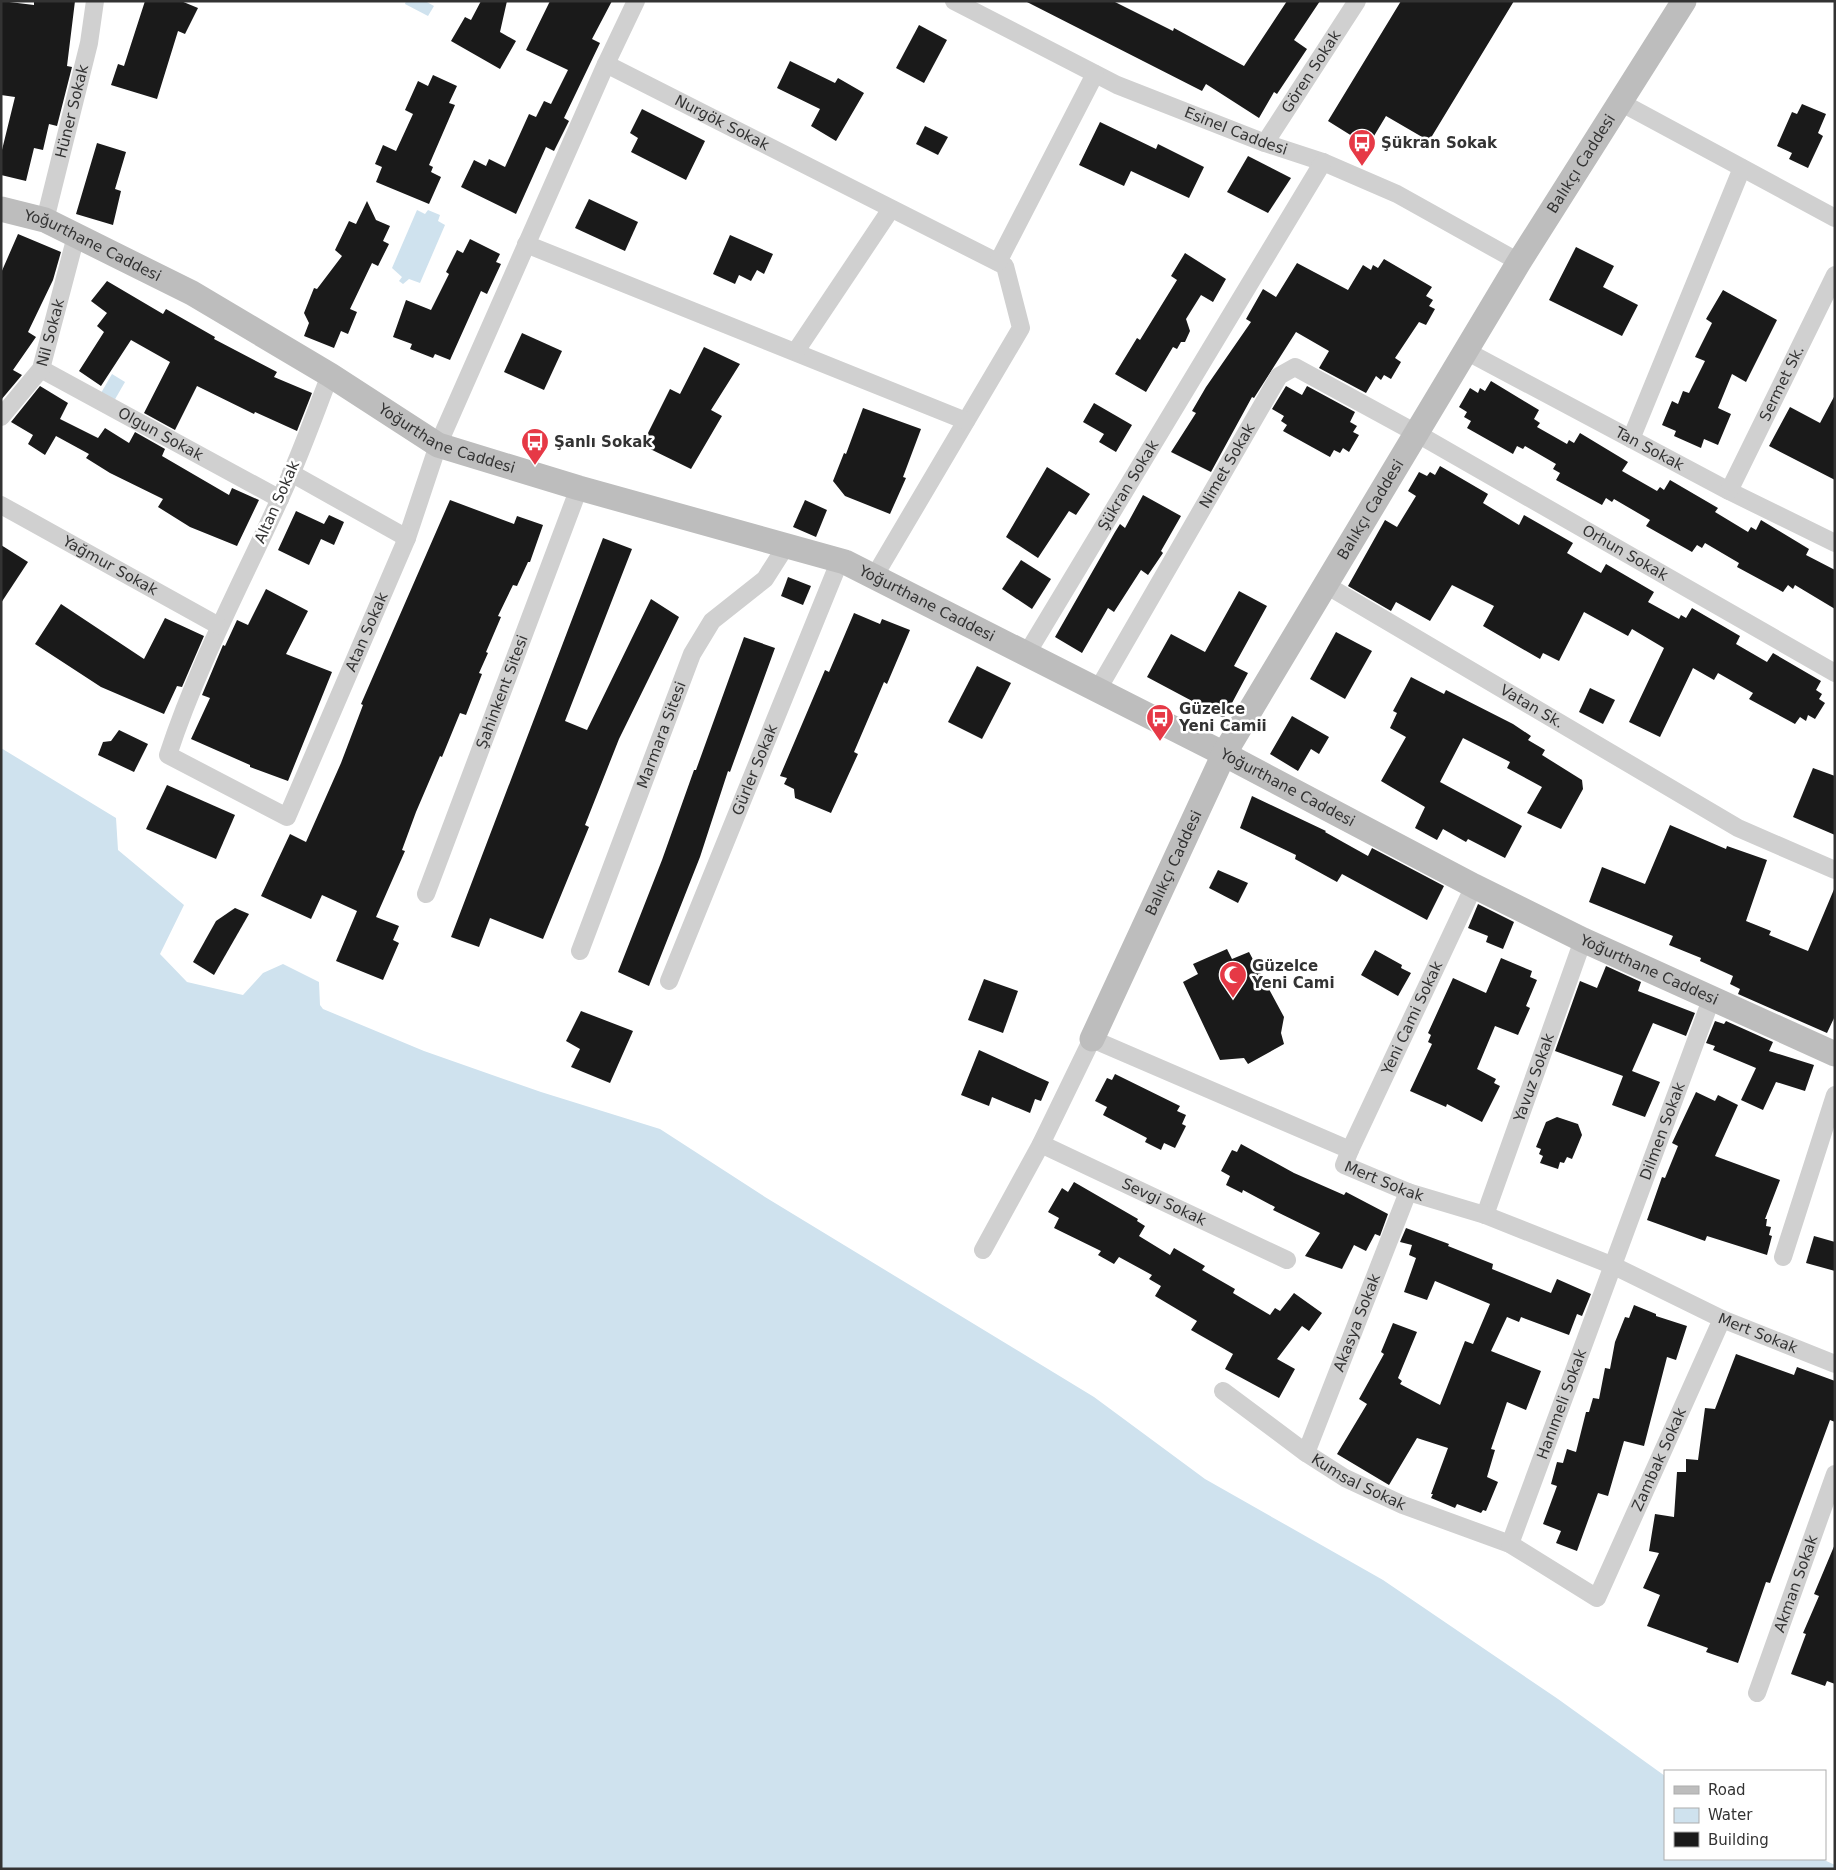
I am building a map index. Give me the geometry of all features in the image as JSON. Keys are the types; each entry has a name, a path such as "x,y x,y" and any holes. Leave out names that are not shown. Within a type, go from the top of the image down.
{"main road":[{"name":"Balıkçı Caddesi","path":"1092,1039 1224,754 1519,262 1684,1"},
{"name":"Yoğurthane Caddesi","path":"1,210 45,220 192,294 330,375 438,445 579,488 843,561 1224,754 1474,886 1583,940 1835,1054"}],"street":[{"name":"Hüner Sokak","path":"45,220 89,43 95,1"},
{"name":"Atan Sokak","path":"287,817 407,538 438,445 606,64 636,1"},
{"name":"Esinel Caddesi","path":"954,1 1117,85 1265,143 1323,162 1397,194 1519,262"},
{"name":"Gören Sokak","path":"1265,143 1357,1"},
{"name":"Nurgök Sokak","path":"606,64 837,183 998,262"},
{"path":"874,577 1021,328 1005,266 998,262 1095,74"},
{"path":"1620,102 1835,218"},
{"name":"Şükran Sokak","path":"1026,655 1323,162"},
{"path":"1632,439 1742,168"},
{"path":"796,351 891,209"},
{"name":"Nil Sokak","path":"1,417 40,369 76,236"},
{"path":"526,244 966,421"},
{"name":"Sermet Sk.","path":"1729,491 1835,275"},
{"name":"Tan Sokak","path":"1466,351 1729,491 1835,543"},
{"name":"Nimet Sokak","path":"1097,690 1279,376 1295,368 1416,433"},
{"name":"Olgun Sokak","path":"40,369 280,499"},
{"name":"Altan Sokak","path":"287,817 168,755 182,711 219,626 280,499 330,375"},
{"name":"Orhun Sokak","path":"1416,433 1835,673"},
{"path":"291,473 407,538"},
{"name":"Şahinkent Sitesi","path":"426,894 579,488"},
{"name":"Yağmur Sokak","path":"1,505 219,626"},
{"name":"Marmara Sitesi","path":"580,951 692,654 712,621 765,579 786,546"},
{"name":"Gürler Sokak","path":"669,981 843,561"},
{"name":"Vatan Sk.","path":"1326,585 1738,828 1835,870"},
{"name":"Yeni Cami Sokak","path":"1350,1150 1474,886"},
{"name":"Yavuz Sokak","path":"1485,1215 1583,940"},
{"name":"Dilmen Sokak","path":"1614,1266 1712,997"},
{"path":"983,1250 1041,1144 1092,1039"},
{"name":"Mert Sokak","path":"1092,1039 1350,1150 1344,1165 1408,1192 1485,1215 1614,1266 1722,1319 1835,1364"},
{"path":"1783,1257 1835,1095"},
{"name":"Sevgi Sokak","path":"1041,1144 1286,1260"},
{"name":"Akasya Sokak","path":"1306,1453 1408,1192"},
{"name":"Hanımeli Sokak","path":"1510,1544 1614,1266"},
{"name":"Zambak Sokak","path":"1597,1598 1722,1319"},
{"name":"Kumsal Sokak","path":"1223,1391 1306,1453 1345,1478 1404,1505 1510,1544 1597,1598"},
{"name":"Akman Sokak","path":"1757,1693 1835,1474"}],"water":[{"path":"406,1 425,1 434,6 428,16 405,4"},
{"path":"417,210 425,214 428,210 440,215 438,221 445,225 420,283 409,279 403,284 399,281 402,277 392,268"},
{"path":"112,374 125,382 114,401 101,393"},
{"path":"1,748 116,818 118,850 184,905 160,954 187,982 243,995 263,973 283,964 319,982 320,1005 323,1009 424,1051 541,1092 660,1129 765,1197 1094,1397 1205,1479 1383,1580 1558,1699 1664,1775 1664,1860 1824,1860 1835,1865 1835,1869 1,1869"}],"building":[{"path":"1,1 34,5 34,1 75,1 67,66 72,67 57,126 49,124 43,150 34,148 26,181 1,175 1,154 15,97 1,95"},
{"path":"145,1 181,1 198,8 185,34 178,31 157,99 111,85 118,64 124,66"},
{"path":"481,1 507,1 500,32 516,41 500,69 451,41 465,17 471,20"},
{"path":"550,1 612,1 592,39 600,43 564,118 569,121 554,151 546,147 516,214 461,187 474,160 486,166 489,159 505,167 529,114 536,117 544,101 551,104 568,70 526,50"},
{"path":"1025,1 1113,1 1173,31 1174,28 1244,66 1287,1 1320,1 1294,40 1307,49 1277,94 1274,92 1259,118 1206,84 1202,91"},
{"path":"1401,1 1514,1 1429,141 1386,116 1368,146 1328,121"},
{"path":"919,25 947,40 924,83 896,68"},
{"path":"790,61 835,83 838,78 864,93 836,141 811,126 820,109 777,88"},
{"path":"433,75 457,86 449,103 455,105 429,165 433,167 431,172 441,177 429,204 376,182 382,167 375,164 383,145 396,151 413,114 405,110 418,81 428,86"},
{"path":"1802,104 1826,114 1818,133 1823,136 1808,168 1789,159 1792,153 1777,146 1792,112 1797,114"},
{"path":"642,109 705,141 686,180 631,152 638,138 630,133"},
{"path":"1100,122 1156,149 1158,144 1204,167 1189,198 1131,171 1124,186 1079,165"},
{"path":"925,126 948,137 938,155 916,144"},
{"path":"97,143 126,152 115,189 121,191 113,225 76,214"},
{"path":"1248,156 1291,178 1268,213 1227,192"},
{"path":"589,199 638,222 625,251 575,228"},
{"path":"367,201 376,220 390,226 383,241 389,244 378,266 372,263 350,309 357,312 348,334 341,331 334,348 304,336 309,323 304,313 314,288 317,289 342,256 335,250 349,221 356,224"},
{"path":"18,234 61,252 53,280 28,332 36,337 13,370 22,375 1,400 1,273"},
{"path":"730,235 773,254 764,274 757,270 751,281 739,275 735,284 713,274"},
{"path":"470,239 500,254 496,262 501,264 487,294 481,291 450,360 435,354 433,358 410,349 412,344 393,337 406,300 431,310 449,274 446,272 457,250 463,253"},
{"path":"1576,247 1614,266 1603,287 1638,305 1622,336 1549,300"},
{"path":"1185,253 1226,279 1213,302 1201,295 1186,319 1190,331 1185,342 1181,342 1177,349 1173,347 1146,392 1115,374 1137,338 1140,340 1177,280 1171,276"},
{"path":"1384,259 1432,287 1426,296 1433,300 1429,306 1435,309 1426,325 1419,322 1395,358 1401,362 1391,379 1384,375 1381,380 1376,376 1366,393 1319,368 1329,351 1296,332 1254,398 1252,397 1211,472 1171,452 1196,413 1192,411 1206,387 1251,322 1246,319 1263,289 1276,297 1297,263 1348,290 1363,265 1371,270 1373,265 1378,268"},
{"path":"107,281 163,314 166,309 215,337 214,339 277,372 274,377 312,393 297,431 255,412 254,414 197,386 175,430 144,413 170,362 131,340 101,386 79,371 104,332 97,326 107,313 91,301"},
{"path":"1723,290 1777,320 1746,382 1732,374 1718,408 1731,414 1718,445 1704,439 1701,448 1674,436 1676,431 1662,425 1672,401 1678,404 1683,391 1689,393 1705,361 1695,357 1712,323 1706,319"},
{"path":"522,333 562,351 544,390 504,372"},
{"path":"704,347 740,364 711,410 722,416 691,469 642,445 670,389 680,394"},
{"path":"1491,381 1539,410 1534,419 1540,423 1537,427 1567,444 1569,440 1574,443 1580,433 1628,462 1622,471 1657,491 1660,487 1664,490 1670,480 1718,508 1715,512 1748,532 1751,527 1756,530 1761,520 1809,549 1806,555 1835,570 1835,609 1795,585 1793,589 1788,585 1783,592 1737,567 1739,563 1705,543 1702,548 1697,545 1692,552 1646,526 1650,520 1614,499 1612,502 1606,498 1602,505 1556,480 1560,473 1553,469 1556,464 1525,446 1523,449 1517,446 1513,454 1467,428 1471,421 1464,417 1467,412 1459,407 1470,388 1478,393 1480,388 1485,391"},
{"path":"40,386 68,403 60,419 98,438 105,428 129,443 135,432 165,449 162,456 229,495 232,488 259,500 237,546 190,527 158,507 163,499 110,473 86,458 89,454 56,436 45,455 28,444 33,435 11,422"},
{"path":"1286,386 1302,395 1307,386 1355,412 1350,422 1357,426 1353,432 1359,435 1349,452 1343,448 1340,453 1334,450 1330,457 1283,431 1287,425 1281,421 1284,416 1272,409"},
{"path":"1835,395 1835,480 1769,446 1790,407 1820,423"},
{"path":"1094,403 1132,425 1116,452 1099,442 1104,434 1083,422"},
{"path":"863,408 921,429 903,477 906,478 890,514 845,496 833,481 844,453 846,454"},
{"path":"1440,466 1488,494 1483,503 1519,525 1524,515 1573,543 1567,553 1601,573 1606,564 1654,592 1648,602 1679,619 1681,615 1686,618 1692,608 1740,636 1736,644 1767,662 1773,653 1821,681 1816,690 1822,694 1819,699 1825,703 1815,719 1808,715 1806,721 1800,717 1795,724 1749,699 1753,693 1718,673 1714,680 1693,668 1660,737 1629,722 1664,648 1632,629 1628,636 1584,612 1559,661 1543,653 1540,659 1483,626 1494,606 1452,585 1430,621 1396,602 1391,611 1348,586 1385,520 1397,527 1416,496 1408,491 1419,472 1427,476 1430,472 1435,475"},
{"path":"1047,467 1090,494 1076,515 1069,511 1038,558 1006,537"},
{"path":"1143,495 1181,516 1161,551 1163,553 1148,575 1141,570 1114,612 1108,608 1082,653 1055,637 1115,532 1120,524 1125,528"},
{"path":"450,500 514,524 517,516 543,525 530,562 528,562 517,586 513,585 498,616 501,617 486,652 488,653 479,673 482,674 466,715 460,713 442,757 440,756 402,850 405,851 376,917 399,926 393,940 399,943 383,980 336,961 357,911 322,895 311,919 261,896 290,834 306,842 341,763 363,705 361,704"},
{"path":"805,500 827,510 816,537 793,527"},
{"path":"296,511 324,524 329,515 344,522 334,545 321,539 309,565 278,550"},
{"path":"603,538 632,549 565,721 587,730 651,599 679,617 619,739 585,825 589,827 543,939 490,918 479,947 451,937"},
{"path":"1,545 28,562 1,603"},
{"path":"1021,560 1051,579 1032,609 1002,589"},
{"path":"788,577 811,586 803,605 781,596"},
{"path":"266,589 308,611 286,654 332,672 288,781 250,767 250,765 191,739 210,698 202,695 223,645 225,646 237,620 248,625"},
{"path":"1239,591 1267,606 1234,666 1248,673 1224,718 1147,677 1171,634 1205,652"},
{"path":"61,604 144,659 165,618 204,636 182,687 177,686 164,714 101,687 35,644"},
{"path":"854,613 880,624 882,619 910,630 887,684 884,682 854,752 858,754 831,813 795,798 794,789 784,784 787,778 780,776 825,670 829,672"},
{"path":"1336,632 1372,651 1345,699 1310,679"},
{"path":"744,637 775,648 730,772 728,771 700,857 649,986 618,972 662,860 694,770 696,770"},
{"path":"977,666 1011,683 982,739 948,722"},
{"path":"1411,677 1444,694 1446,690 1513,724 1531,736 1528,740 1545,750 1542,755 1582,780 1583,789 1561,829 1527,813 1542,787 1507,768 1510,762 1463,738 1440,782 1522,826 1505,858 1468,839 1466,842 1443,829 1437,840 1415,828 1425,807 1381,781 1406,737 1390,728 1397,713 1393,711"},
{"path":"1590,688 1615,700 1603,724 1579,712"},
{"path":"1292,716 1329,737 1319,754 1311,749 1298,771 1270,754"},
{"path":"119,730 148,744 134,772 98,755 103,742 111,741"},
{"path":"1813,768 1835,776 1835,835 1793,817"},
{"path":"167,785 235,815 216,859 146,829"},
{"path":"1252,796 1326,831 1368,856 1372,848 1444,886 1427,920 1342,874 1337,882 1295,859 1296,855 1240,828"},
{"path":"1670,825 1726,849 1727,846 1767,860 1746,921 1771,931 1769,935 1808,951 1835,887 1835,1016 1827,1033 1738,994 1740,989 1730,984 1733,976 1700,961 1701,958 1669,945 1673,936 1589,902 1602,867 1645,884"},
{"path":"1218,870 1248,883 1238,903 1209,888"},
{"path":"1478,904 1514,922 1503,949 1486,942 1488,936 1468,928"},
{"path":"235,908 249,914 214,975 193,962 216,921"},
{"name":"Güzelce Yeni Cami","path":"1227,949 1232,959 1249,952 1284,1017 1281,1033 1284,1044 1248,1064 1244,1058 1220,1060 1183,982 1198,974 1193,964"},
{"path":"1375,950 1402,965 1401,968 1411,973 1398,996 1361,975"},
{"path":"1501,958 1532,971 1530,977 1537,980 1526,1006 1530,1008 1518,1035 1495,1026 1477,1069 1496,1079 1494,1083 1500,1086 1482,1122 1447,1104 1446,1107 1410,1091 1432,1044 1428,1042 1431,1035 1428,1033 1453,978 1486,993"},
{"path":"1606,966 1641,982 1638,991 1695,1013 1686,1036 1653,1023 1632,1071 1660,1082 1645,1117 1612,1105 1623,1076 1555,1051 1580,981 1597,988"},
{"path":"984,979 1018,991 1003,1033 968,1020"},
{"path":"581,1011 633,1031 610,1083 571,1067 580,1049 566,1041"},
{"path":"1715,1021 1724,1024 1726,1021 1773,1042 1769,1051 1814,1065 1805,1091 1776,1082 1763,1110 1741,1100 1756,1068 1713,1050 1715,1046 1706,1043"},
{"path":"979,1050 1049,1082 1041,1101 1035,1099 1030,1113 992,1097 989,1106 961,1095"},
{"path":"1115,1074 1180,1106 1177,1111 1186,1115 1182,1124 1186,1126 1175,1148 1164,1143 1161,1150 1145,1142 1147,1138 1103,1115 1107,1107 1095,1101 1107,1078 1112,1080"},
{"path":"1696,1092 1715,1101 1718,1095 1738,1105 1715,1156 1780,1180 1765,1219 1767,1219 1766,1226 1771,1227 1769,1235 1772,1236 1767,1255 1707,1236 1705,1241 1647,1220 1662,1177 1665,1178 1678,1146 1672,1143"},
{"path":"1557,1117 1578,1124 1582,1135 1572,1159 1567,1157 1564,1163 1560,1162 1558,1169 1540,1163 1543,1156 1539,1154 1541,1149 1536,1147 1546,1122"},
{"path":"1241,1144 1294,1173 1344,1195 1346,1192 1388,1214 1380,1236 1375,1234 1366,1251 1354,1245 1342,1269 1305,1256 1320,1233 1273,1210 1275,1207 1243,1190 1242,1193 1226,1185 1230,1176 1221,1171 1232,1150 1237,1152"},
{"path":"1074,1182 1138,1219 1137,1221 1145,1226 1139,1236 1170,1255 1174,1248 1205,1266 1202,1270 1235,1289 1233,1293 1270,1315 1275,1308 1280,1311 1294,1293 1322,1313 1309,1331 1302,1326 1277,1359 1295,1369 1279,1398 1225,1369 1233,1354 1191,1330 1197,1321 1155,1296 1161,1286 1149,1279 1152,1275 1119,1257 1114,1264 1098,1255 1101,1251 1054,1228 1059,1218 1048,1212 1062,1188 1068,1192"},
{"path":"1406,1228 1449,1244 1448,1246 1493,1264 1492,1269 1551,1293 1557,1279 1591,1294 1582,1316 1577,1314 1569,1335 1521,1317 1519,1322 1507,1317 1491,1351 1541,1371 1526,1410 1507,1402 1491,1449 1495,1450 1487,1477 1498,1482 1486,1511 1483,1510 1481,1513 1457,1504 1455,1508 1431,1498 1448,1448 1417,1438 1389,1485 1337,1454 1367,1404 1359,1399 1384,1354 1381,1352 1393,1323 1417,1332 1398,1378 1402,1381 1400,1384 1440,1405 1465,1341 1473,1344 1490,1304 1435,1281 1427,1300 1404,1292 1416,1258 1409,1255 1412,1245 1400,1242"},
{"path":"1814,1236 1835,1242 1835,1271 1806,1263"},
{"path":"1634,1305 1656,1314 1656,1316 1687,1326 1676,1360 1667,1357 1644,1446 1624,1441 1608,1496 1598,1493 1577,1551 1556,1543 1561,1531 1543,1524 1557,1486 1551,1484 1557,1462 1563,1463 1567,1449 1576,1452 1586,1412 1589,1412 1593,1398 1599,1399 1605,1368 1610,1369 1615,1342 1625,1317 1629,1318"},
{"path":"1736,1354 1794,1375 1797,1367 1835,1381 1835,1422 1830,1420 1770,1583 1766,1582 1738,1663 1706,1652 1708,1648 1647,1626 1660,1595 1643,1588 1659,1553 1649,1551 1655,1514 1674,1517 1677,1472 1686,1472 1686,1459 1698,1460 1705,1408 1715,1409"},
{"path":"1835,1544 1835,1684 1827,1681 1825,1686 1791,1674 1806,1634 1803,1633 1819,1596 1814,1594"}],"place":[{"name":"Şükran Sokak","path":"1362,167"},
{"name":"Şanlı Sokak","path":"535,466"},
{"name":"Güzelce Yeni Camii","path":"1160,742"},
{"name":"Güzelce Yeni Cami","path":"1233,999"}]}
